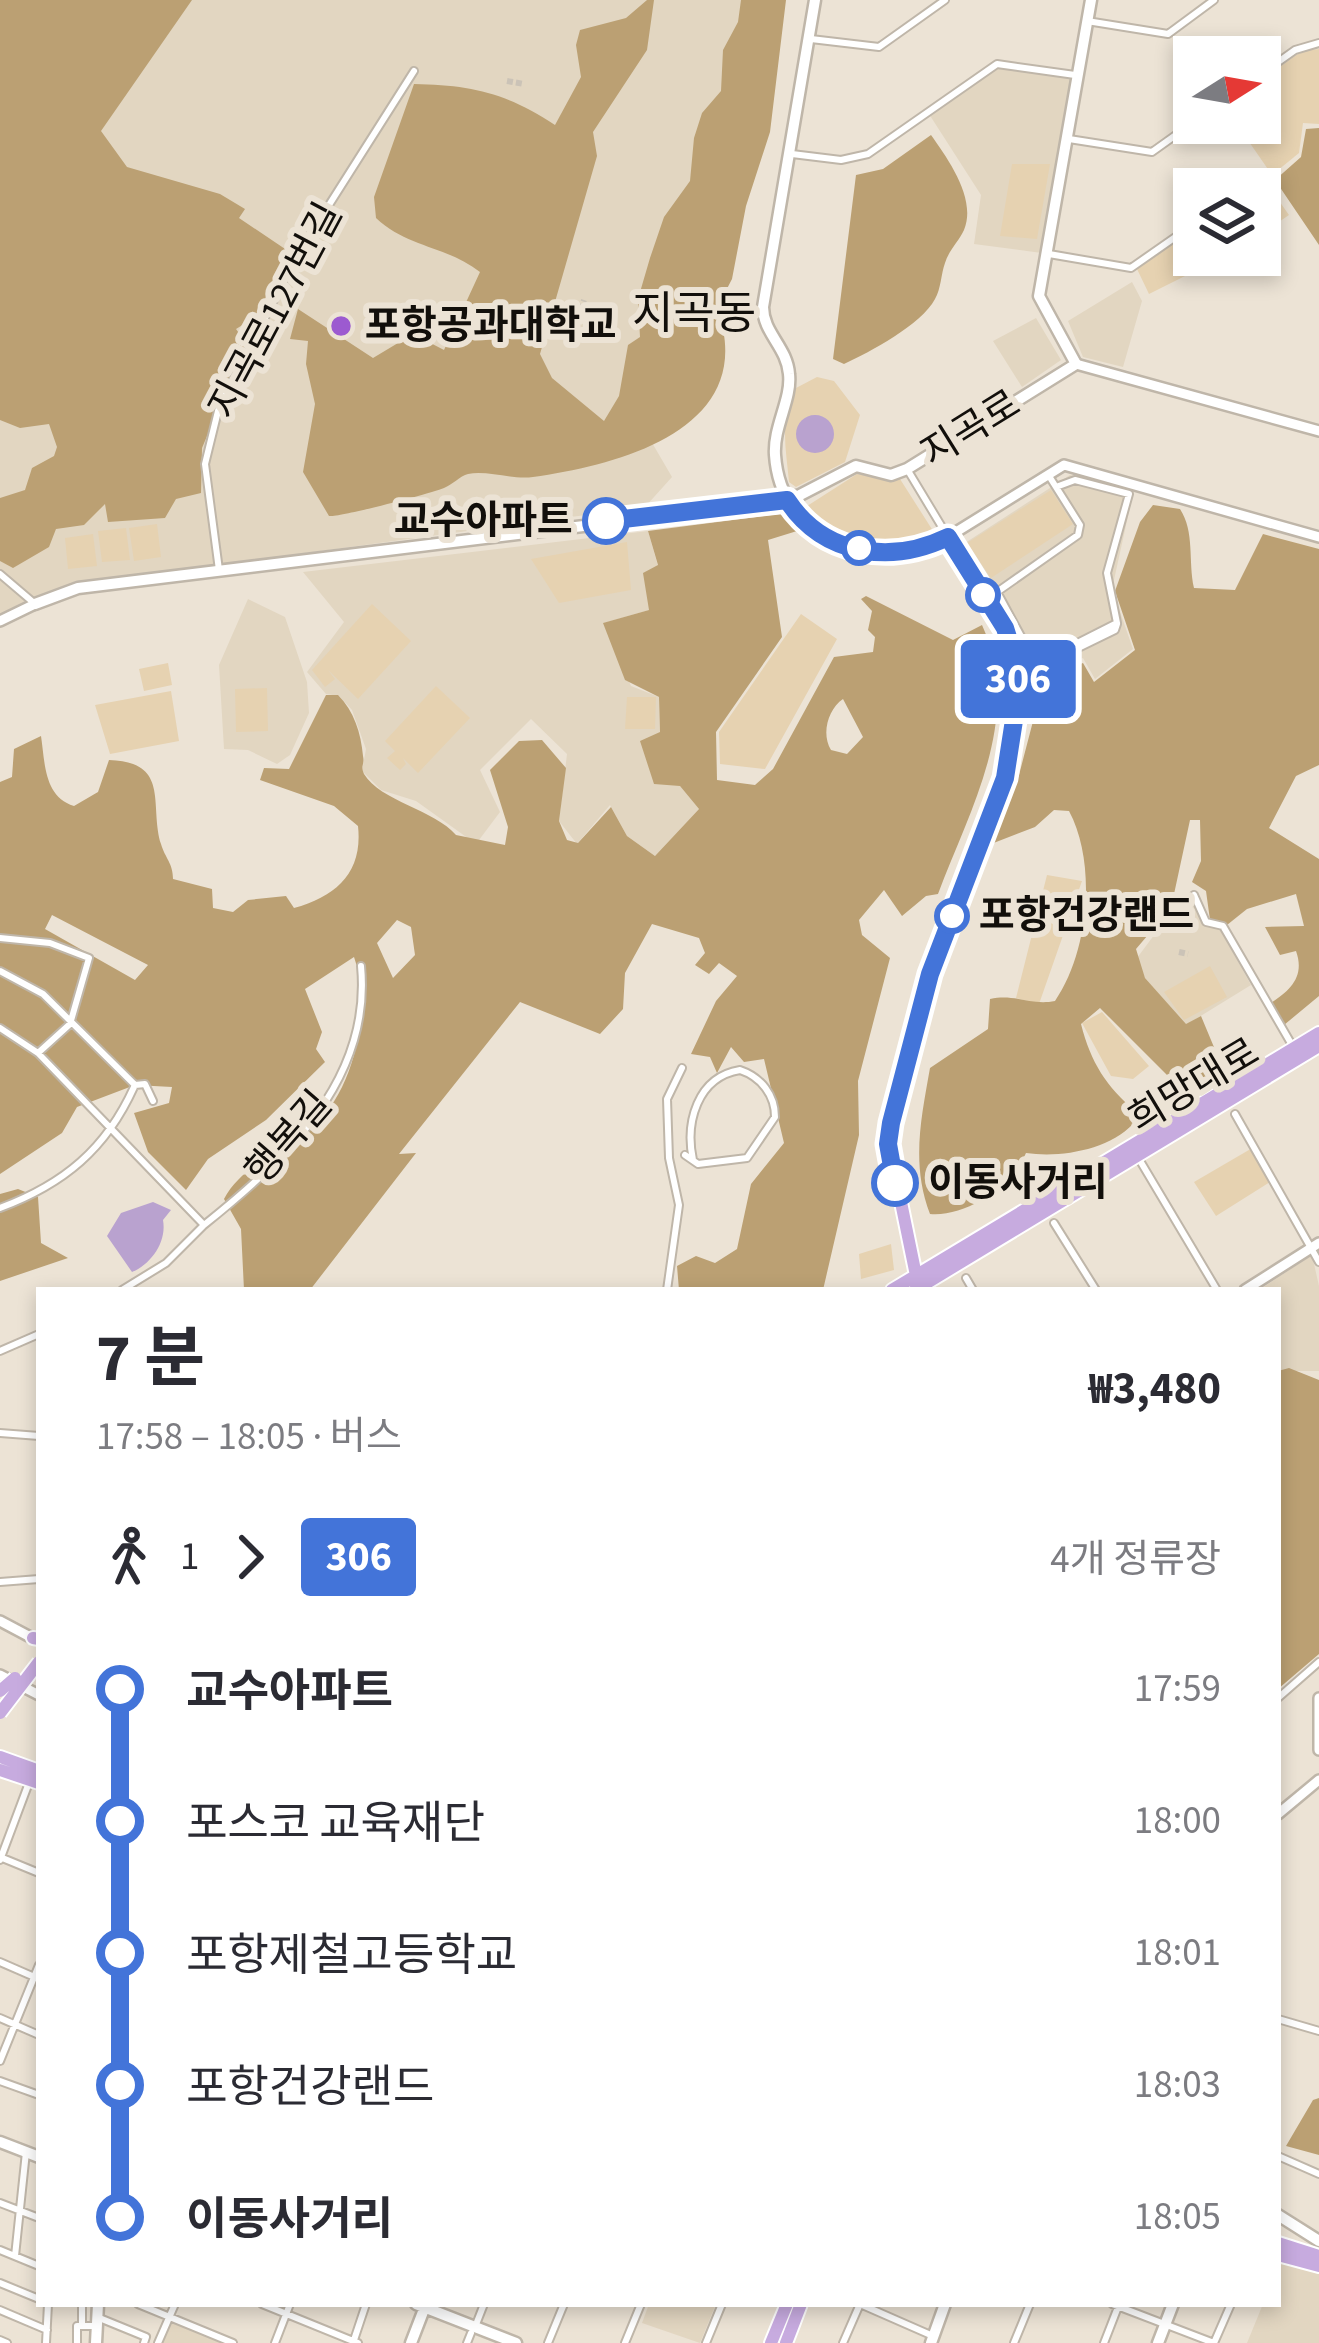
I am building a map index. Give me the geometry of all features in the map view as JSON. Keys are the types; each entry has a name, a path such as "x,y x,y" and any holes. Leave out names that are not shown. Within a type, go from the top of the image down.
{"main road":[{"path":"815,0 763,321 784,353 790,375 775,448 787,500 812,530 838,546 896,552 948,537 1005,628 1018,684 1005,778 930,974 888,1138 916,1287"},
{"path":"1076,364 1041,307 1091,0"},
{"name":"지곡로","path":"35,604 78,588 787,500 856,466 891,475 907,470 1076,364"},
{"name":"희망대로","path":"1155,1138 1319,1033"},
{"name":"희망대로","path":"916,1287 1104,1168 1319,1046"},
{"path":"0,1716 36,1662"},
{"path":"0,1716 24,1686"},
{"path":"0,1695 24,1686"},
{"path":"2,1763 36,1778"},
{"path":"0,2140 34,2154"},
{"path":"1281,2218 1315,2255"},
{"path":"1281,2248 1315,2255"},
{"path":"411,2343 423,2307 495,2343"},
{"path":"771,2343 786,2307"},
{"path":"786,2343 800,2307"},
{"path":"932,2340 944,2307"},
{"path":"1158,2343 1172,2307"},
{"path":"97,2316 97,2343"},
{"path":"471,2334 516,2343"}],"street":[{"path":"808,38 879,47 946,0"},
{"path":"1087,21 1168,34 1214,0"},
{"path":"1281,60 1302,46 1319,43"},
{"path":"792,154 841,160 868,154 997,64 1077,76"},
{"name":"지곡로127번길","path":"219,571 205,464 219,407 296,257 414,71"},
{"path":"1070,140 1152,152 1173,137"},
{"path":"1048,254 1131,268 1173,239"},
{"path":"1076,364 1319,431"},
{"path":"907,470 948,537 1064,465 1319,537"},
{"path":"1049,476 1056,487 1081,525 1078,535 998,589 1036,664 1117,623 1107,573 1129,494 1075,480 1056,487"},
{"path":"0,574 35,604"},
{"name":"지곡로","path":"0,620 35,604"},
{"name":"희망대로","path":"1168,919 1194,895 1209,925 1222,926 1294,1048"},
{"path":"0,938 50,943 89,958 70,1024 38,1053"},
{"name":"행복길","path":"127,1287 166,1263 279,1160 328,1101 359,1025 361,966"},
{"path":"0,971 43,994 135,1085"},
{"path":"0,1028 38,1053 204,1225"},
{"path":"668,1287 679,1204 669,1157 667,1100 682,1068"},
{"path":"669,1157 746,1158 775,1117 769,1092 757,1078 747,1071 727,1072 708,1086 689,1123 690,1155"},
{"path":"135,1085 150,1083 153,1101"},
{"path":"0,1208 55,1184 113,1132 135,1085"},
{"path":"1235,1114 1315,1246 1319,1262"},
{"path":"1133,1151 1215,1287"},
{"path":"1054,1223 1095,1287"},
{"path":"1250,1287 1315,1246"},
{"path":"966,1278 971,1287"},
{"path":"142,1279 142,1287"},
{"path":"0,1351 36,1335"},
{"path":"0,1433 36,1436"},
{"path":"0,1582 36,1579"},
{"path":"0,1621 36,1639"},
{"path":"1281,1695 1319,1662"},
{"path":"0,1675 24,1686"},
{"path":"1319,1698 1319,1750"},
{"path":"36,1778 0,1858 36,1872"},
{"path":"1281,1812 1319,1780"},
{"path":"0,1962 36,1978 0,2061"},
{"path":"0,2018 36,2034"},
{"path":"1281,2020 1319,2031"},
{"path":"0,2081 36,2094"},
{"path":"15,2256 19,2210 34,2154"},
{"path":"1281,2157 1319,2174"},
{"path":"0,2203 36,2217"},
{"path":"0,2249 36,2265"},
{"path":"0,2283 36,2298"},
{"path":"46,2343 48,2307"},
{"path":"82,2307 82,2326"},
{"path":"145,2307 233,2343"},
{"path":"77,2343 77,2326 97,2316 159,2342 174,2307"},
{"path":"270,2307 355,2342 366,2307"},
{"path":"275,2343 289,2307"},
{"path":"548,2343 563,2307"},
{"path":"625,2343 640,2307"},
{"path":"706,2343 721,2307"},
{"path":"843,2343 859,2307"},
{"path":"866,2307 932,2340"},
{"path":"1014,2343 1029,2307"},
{"path":"1104,2343 1115,2307"},
{"path":"1121,2307 1214,2343 1230,2307"},
{"path":"0,2310 46,2330"}],"shaded area":[{"path":"0,0 192,0 101,131 127,167 220,194 245,209 239,218 291,253 254,318 236,329 246,343 202,448 201,493 176,499 165,518 108,522 105,504 84,525 56,529 49,547 13,568 0,561 0,498 25,490 32,468 54,456 57,447 49,424 20,428 0,420"},
{"name":"포항공과대학교","path":"168,0 764,0 644,429 672,477 645,507 77,584 37,596 0,615 0,169"},
{"path":"647,0 654,0 647,50 593,132 597,156 540,354 552,378 604,421 619,396 628,345 640,337 638,299 664,217 690,181 702,113 721,91 723,50 738,22 741,0 786,0 770,132 746,206 732,279 717,308 725,349 719,382 702,410 676,432 607,462 533,477 468,474 435,491 329,516 303,472 315,404 306,364 308,341 290,339 298,309 373,358 413,334 444,350 480,272 376,218 374,197 414,84 488,93 555,125 581,77 576,45 580,30 626,18"},
{"path":"1319,49 1319,124 1303,123 1299,153 1281,168 1267,168 1251,144 1281,144 1281,66 1302,51"},
{"path":"997,64 1077,76 1049,254 974,244 981,195 929,114"},
{"path":"1319,128 1319,245 1281,189 1281,175 1301,157 1306,129"},
{"path":"931,135 964,193 964,230 947,258 928,309 894,337 844,364 833,359 856,175 883,169"},
{"path":"1012,164 1050,164 1037,239 1000,236"},
{"path":"1173,244 1173,276 1185,276 1149,294 1137,269"},
{"path":"1132,282 1142,301 1123,367 1083,357 1068,321"},
{"path":"1036,318 1061,360 1022,387 993,341"},
{"path":"817,377 834,381 860,415 845,462 796,487 789,482 787,411 796,388"},
{"path":"815,415 829,420 834,434 829,448 815,453 801,448 796,434 801,420"},
{"path":"857,474 900,479 935,534 901,546 866,544 833,530 804,508"},
{"path":"1070,475 1134,489 1112,589 1133,649 1095,679 1083,658 1029,679 1016,630 965,543"},
{"path":"1051,490 1073,524 991,578 967,543"},
{"path":"1153,505 1180,509 1185,518 1194,588 1235,590 1263,534 1319,549 1319,765 1296,776 1269,828 1319,859 1319,996 1284,1025 1271,1003 1294,981 1298,960 1296,951 1280,955 1265,927 1304,926 1296,894 1247,909 1227,925 1210,920 1206,891 1192,882 1201,861 1200,820 1190,820 1171,908 1136,949 1145,978 1186,1024 1201,1016 1226,1076 1204,1089 1194,1080 1179,1087 1100,1008 1081,1024 1101,1073 1136,1112 1133,1124 1111,1140 1083,1150 1026,1153 1010,1177 986,1197 958,1211 930,1214 919,1159 930,1068 988,1029 990,999 1055,1001 1075,958 1086,881 1078,832 1069,811 1054,810 1035,827 991,844 1019,775 1044,679 1083,663 1094,682 1135,650 1115,591 1140,522"},
{"path":"787,513 797,531 768,540 782,637 716,732 717,780 755,785 773,769 834,657 873,652 875,637 868,630 872,611 861,599 866,596 953,640 982,625 993,660 997,694 988,762 938,894 926,896 902,916 884,890 859,920 862,935 890,958 858,1081 859,1135 824,1287 679,1287 677,1266 696,1256 715,1263 737,1249 751,1184 784,1143 764,1059 744,1062 731,1047 717,1073 710,1057 691,1054 716,1001 737,976 719,963 709,974 695,965 705,953 699,938 652,924 625,973 623,1009 600,1034 520,1002 399,1154 416,1153 312,1287 244,1287 241,1229 224,1199 252,1168 310,1129 338,1094 356,1049 360,1024 354,957 305,989 322,1032 316,1049 325,1062 266,1120 208,1159 186,1190 148,1152 134,1113 169,1103 172,1087 135,1085 77,1107 62,1133 0,1174 0,782 12,777 14,749 41,736 51,787 74,806 98,792 109,760 142,768 154,788 158,829 173,879 212,889 213,908 233,912 248,900 286,896 294,908 309,903 334,889 351,869 358,826 334,806 260,780 264,768 289,769 326,695 338,695 352,715 363,771 372,783 456,835 505,845 508,827 490,770 519,741 542,740 566,768 559,821 567,840 578,843 611,807 627,836 655,856 699,809 680,786 654,784 640,741 660,732 659,697 625,680 603,623 649,610 643,573 658,565 648,531","holes":["843,699 863,737 847,754 831,750 826,729","52,915 148,965 135,980 45,929","397,920 411,927 415,955 393,978 377,943"]},
{"path":"157,524 161,557 134,561 129,528"},
{"path":"126,528 130,560 102,562 98,531"},
{"path":"648,531 658,566 649,610 604,623 631,686 659,697 660,733 680,786 699,809 655,856 627,836 610,805 577,844 559,821 567,754 531,719 480,770 500,812 476,844 416,801 381,790 362,771 366,749 352,710 339,696 326,694 307,672 344,622 303,572"},
{"path":"93,534 97,566 68,569 65,538"},
{"path":"627,542 631,590 559,603 531,559"},
{"path":"248,599 285,617 307,682 309,713 290,755 277,764 248,750 224,749 219,665"},
{"path":"372,604 411,641 358,699 328,670 335,679 325,687 312,670"},
{"path":"801,614 837,639 765,769 720,764 719,732"},
{"path":"168,663 172,685 144,691 139,669"},
{"path":"436,686 470,718 418,773 403,758 406,764 400,770 387,758 395,751 385,741"},
{"path":"267,688 268,731 236,732 235,689"},
{"path":"171,691 179,741 110,754 95,705"},
{"path":"627,697 656,697 655,729 625,729"},
{"path":"1047,875 1082,881 1039,1004 1016,998"},
{"path":"1194,897 1204,924 1220,929 1251,985 1186,1025 1145,978 1137,958 1169,915"},
{"path":"1210,966 1227,997 1184,1020 1164,992"},
{"path":"1102,1012 1149,1066 1133,1079 1111,1076 1082,1023"},
{"path":"1254,1147 1273,1180 1216,1216 1194,1182"},
{"path":"18,1189 38,1197 41,1243 68,1258 0,1281 0,1194"},
{"path":"153,1202 171,1210 163,1220 156,1251 132,1272 107,1236 121,1213"},
{"path":"891,1244 894,1270 861,1279 859,1254"},
{"path":"1312,1255 1319,1286 1319,1371 1281,1371 1281,1287 1264,1287"},
{"path":"1289,1368 1319,1380 1319,1654 1281,1686 1281,1370"},
{"path":"1319,2098 1319,2155 1286,2146 1313,2100"},
{"path":"1281,2260 1319,2271 1319,2343 1247,2343 1262,2307 1281,2307"},
{"path":"648,2307 715,2307 700,2343 642,2323"},
{"path":"171,2320 230,2343 162,2343"}],"tunnel":[{"path":"507,81 524,84"},
{"path":"580,310 584,300"},
{"path":"1179,952 1188,954"}],"bus line":[{"name":"306","path":"606,521 787,500 812,530 838,546 896,552 948,537 1005,628 1018,679 1010,759 930,974 888,1138 895,1183"}],"place":[{"name":"포항공과대학교","path":"341,326"},
{"name":"교수아파트","path":"606,521"},
{"name":"포항건강랜드","path":"952,916"},
{"name":"이동사거리","path":"895,1183"}],"district":[{"name":"지곡동","path":"694,314"}]}
